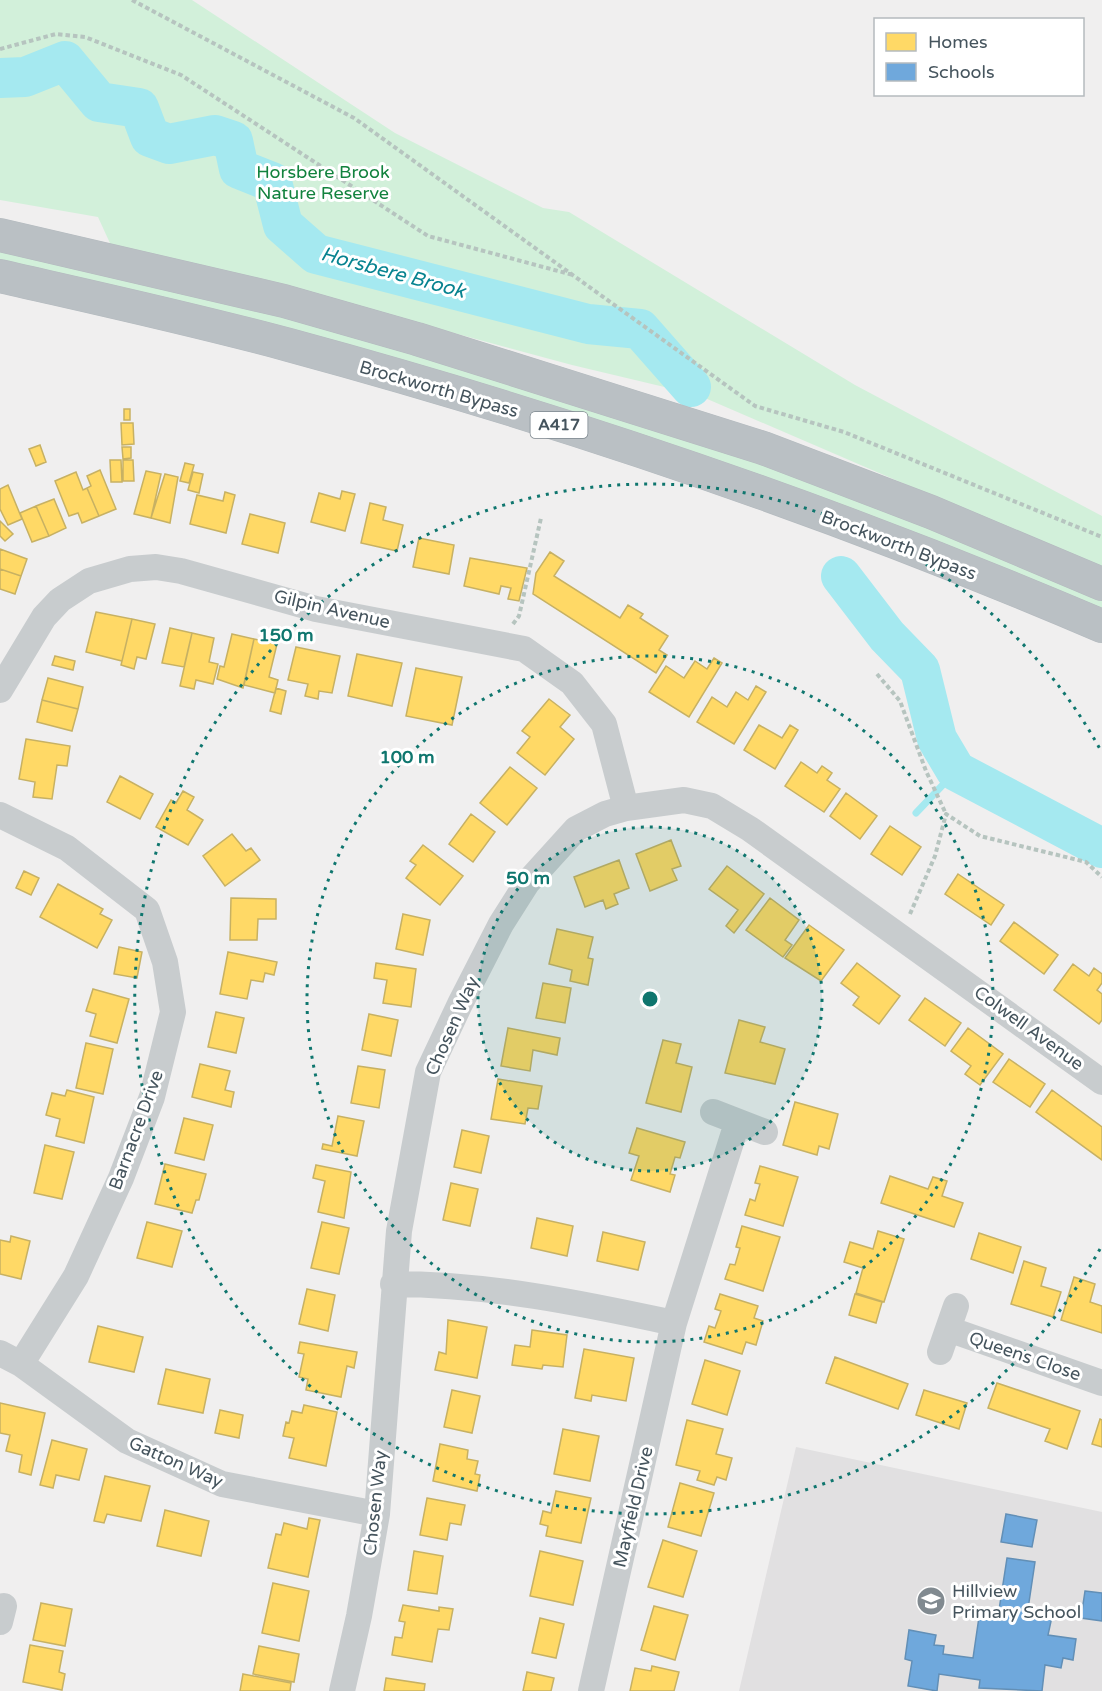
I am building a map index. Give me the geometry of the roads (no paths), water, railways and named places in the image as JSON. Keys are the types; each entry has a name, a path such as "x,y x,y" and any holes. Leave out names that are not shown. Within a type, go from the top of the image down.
{"highway":[{"name":"A417","path":"0,235 284,301 440,346 763,448 931,512 1102,584"},
{"name":"Brockworth Bypass","path":"0,276 287,344 571,428 681,464 806,509 948,562 1102,626"}],"street":[{"name":"Gilpin Avenue","path":"0,690 44,617 60,600 89,581 130,569 156,567 181,571 316,609 524,649 572,683 604,724 626,808"},
{"name":"Chosen Way","path":"342,1691 359,1616 377,1514 393,1284 399,1231 428,1072 501,924 527,883 576,829 605,814 626,808 684,800 712,806 750,829 900,936"},
{"name":"Barnacre Drive","path":"0,815 67,848 147,910 165,962 172,1012 152,1097 121,1178 76,1276 10,1359"},
{"name":"Colwell Avenue","path":"900,936 960,967 1102,1082"},
{"path":"713,1112 765,1132"},
{"name":"Mayfield Drive","path":"591,1691 675,1323 737,1123"},
{"path":"393,1284 442,1284 553,1297 675,1323"},
{"name":"Queens Close","path":"956,1306 944,1341 1102,1383"},
{"name":"Gatton Way","path":"10,1359 127,1441 222,1484 377,1514"}],"waterway":[{"name":"Horsbere Brook","path":"0,78 25,77 65,61 99,102 139,108 150,137 169,144 215,135 233,141 239,169 272,182 283,225 316,254 588,324 640,329 691,387"},
{"name":"Horsbere Brook","path":"841,576 887,636 920,670 937,739 956,771 1102,848"},
{"path":"916,813 956,771"}],"place":[{"name":"Hillview Primary School","path":"931,1601"}],"park label":[{"name":"Horsbere Brook Nature Reserve","path":"323,182"}]}
